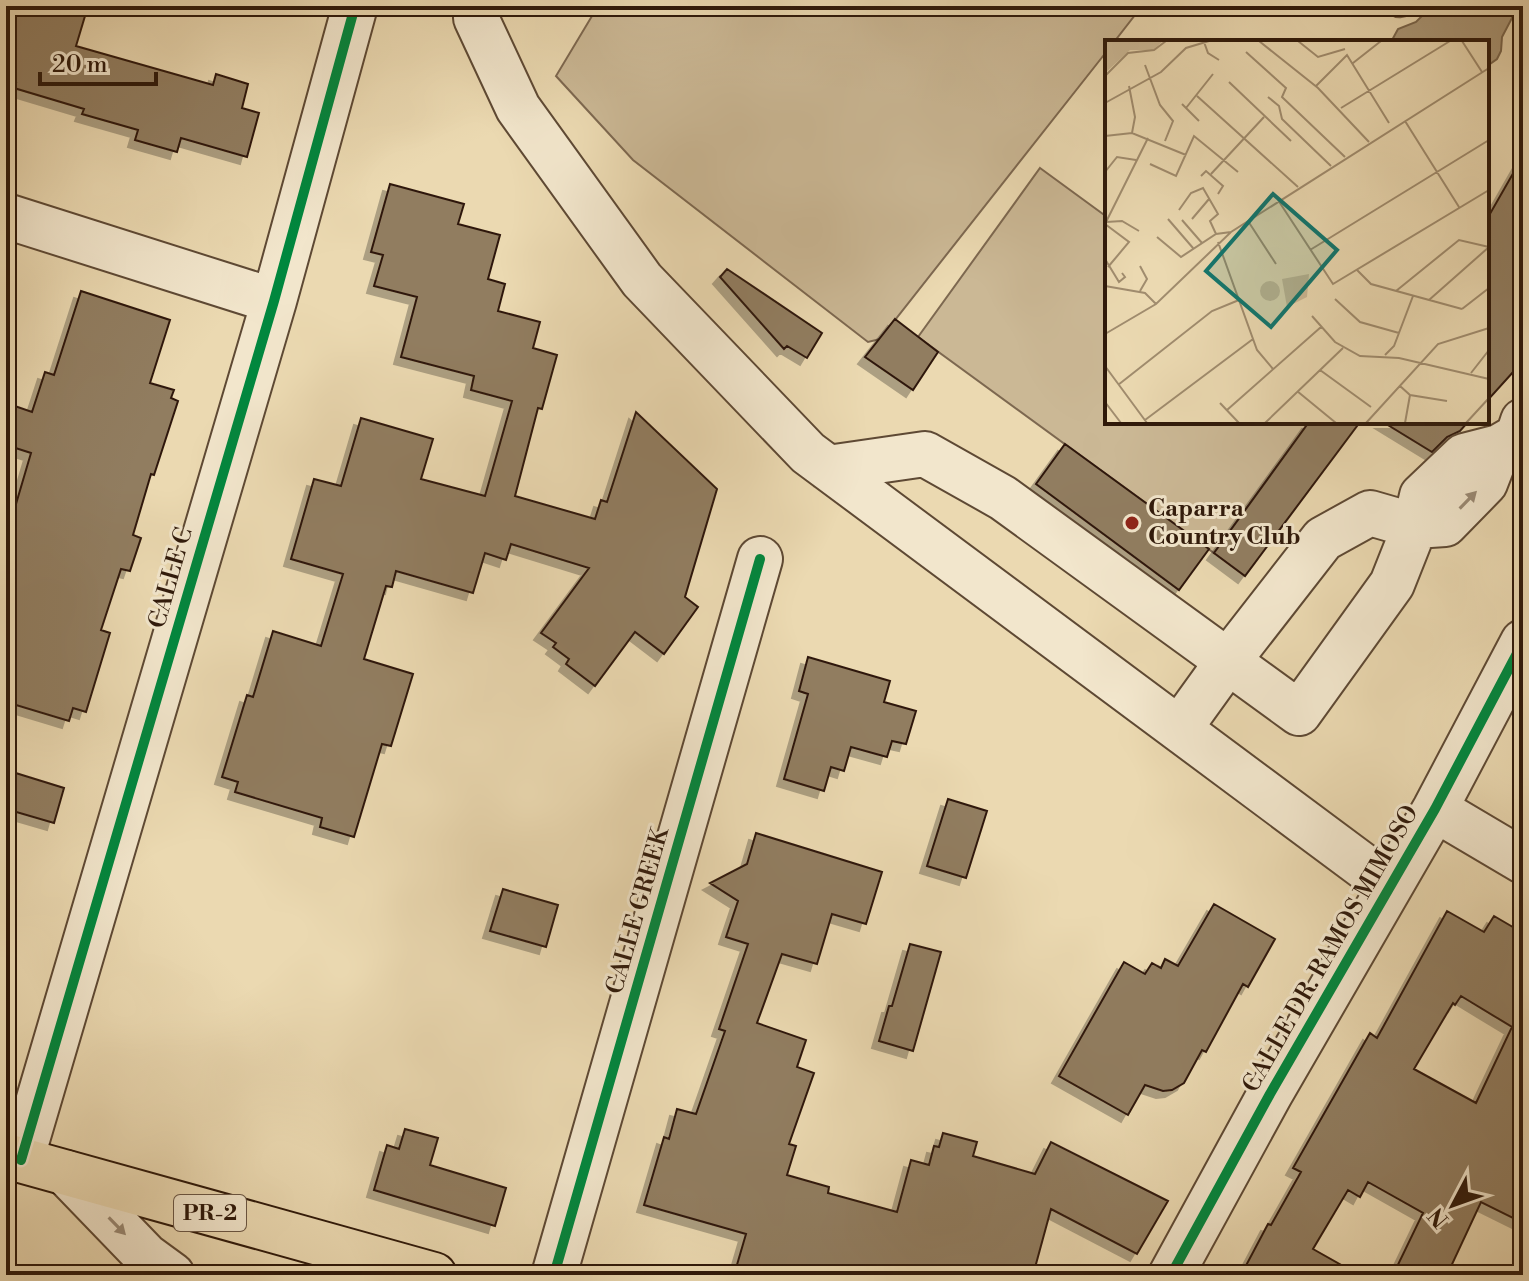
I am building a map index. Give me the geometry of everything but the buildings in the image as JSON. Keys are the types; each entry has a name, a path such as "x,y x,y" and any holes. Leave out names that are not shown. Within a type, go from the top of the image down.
{"main road":[{"name":"PR-2","path":"14,1158 406,1271"}],"street":[{"name":"CALLE C","path":"14,1158 274,301 355,6"},
{"path":"478,6 476,18 518,108 642,280 808,453 1390,886"},
{"path":"6,216 274,301"},
{"path":"828,468 925,454 1003,498 1299,713 1392,584 1415,526 1422,496 1464,456 1516,436"},
{"path":"1179,729 1323,539 1370,513 1415,526"},
{"name":"CALLE GREEK","path":"554,1275 760,559"},
{"name":"CALLE DR. RAMOS MIMOSO","path":"1171,1275 1270,1094 1435,809 1523,642"},
{"path":"1435,809 1523,861"},
{"path":"66,1173 146,1256 172,1275"}],"shaded area":[{"path":"598,6 1142,6 1116,40 1105,40 1105,54 880,339 868,342 633,160 556,76"},
{"path":"1382,6 1419,6 1406,16 1395,17"},
{"path":"1428,6 1512,6 1512,18 1502,37 1501,51 1489,65 1489,40 1392,40 1398,29 1416,22"},
{"path":"1040,168 1105,216 1105,424 1308,424 1214,553 918,337"}],"cycle path":[{"path":"21,1160 274,301 355,6"},
{"path":"554,1275 760,559"},
{"path":"1171,1275 1270,1094 1435,809 1523,642"}],"place":[{"name":"Caparra Country Club","path":"1132,523"}]}
